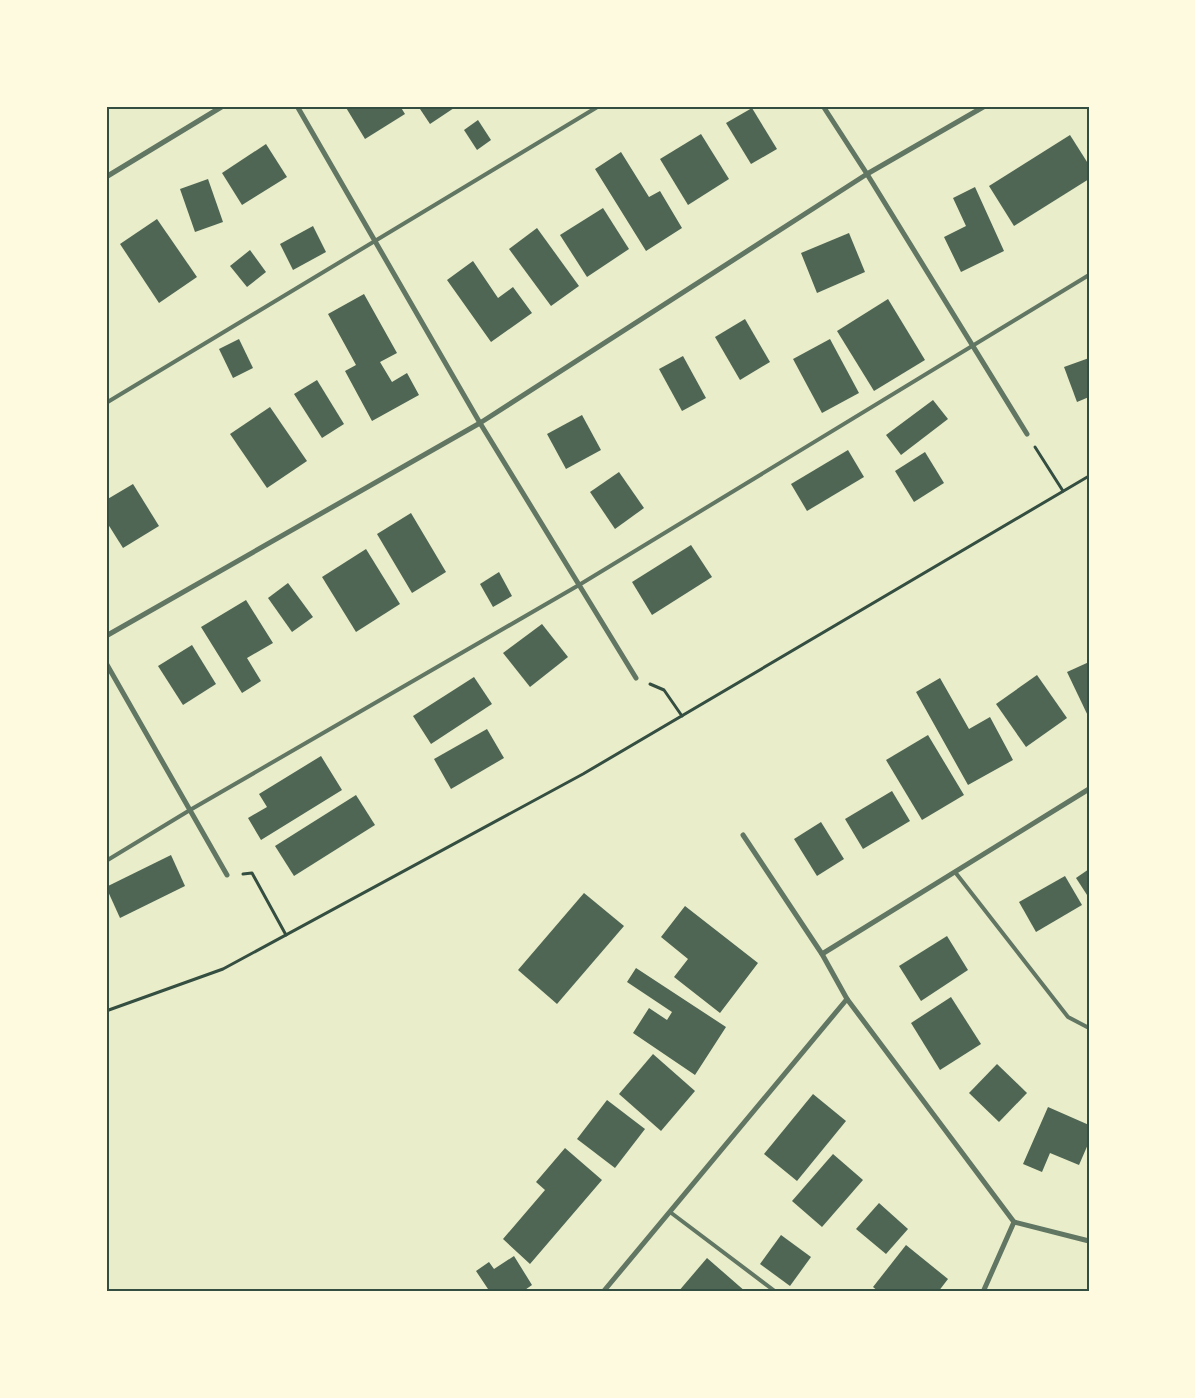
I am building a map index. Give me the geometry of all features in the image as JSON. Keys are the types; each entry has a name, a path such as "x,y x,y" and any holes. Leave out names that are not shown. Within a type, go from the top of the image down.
{"street":[{"path":"106,177 223,106"},
{"path":"297,106 480,423 636,678"},
{"path":"823,106 1027,434"},
{"path":"106,636 480,423 867,174 985,106"},
{"path":"106,663 228,875"},
{"path":"822,954 1089,789"},
{"path":"743,836 822,954 847,999 1014,1222 1089,1240"},
{"path":"603,1292 847,999"},
{"path":"983,1292 1014,1222"}],"lane":[{"path":"106,402 600,106"},
{"path":"106,861 190,810 579,585 1089,275"},
{"path":"955,872 1068,1017 1089,1028"},
{"path":"670,1212 776,1292"}],"path":[{"path":"1027,434 1063,491"},
{"path":"106,1011 223,969 583,774 1089,476"},
{"path":"636,678 664,690 682,716"},
{"path":"228,875 252,874 286,935"}],"building":[{"path":"345,106 400,106 405,114 365,139"},
{"path":"418,106 457,106 430,124"},
{"path":"752,108 777,149 751,164 726,123"},
{"path":"478,120 491,140 477,150 464,130"},
{"path":"701,134 729,179 688,205 660,159"},
{"path":"1070,135 1089,165 1089,179 1014,226 989,186"},
{"path":"266,144 287,177 242,205 222,173"},
{"path":"621,152 649,197 660,191 682,228 646,251 595,169"},
{"path":"208,179 223,222 195,232 180,189"},
{"path":"975,187 1004,251 961,272 944,237 966,226 953,198"},
{"path":"603,208 629,249 587,277 560,235"},
{"path":"157,219 197,277 159,303 120,244"},
{"path":"313,226 326,252 293,270 280,244"},
{"path":"537,228 579,286 551,306 509,249"},
{"path":"849,233 865,272 817,293 801,253"},
{"path":"250,250 266,272 247,287 230,266"},
{"path":"473,261 498,298 513,287 532,313 491,342 447,280"},
{"path":"364,294 397,353 380,362 392,382 407,373 419,395 372,421 345,371 356,365 328,314"},
{"path":"888,299 925,360 874,391 837,331"},
{"path":"745,319 770,362 740,380 715,337"},
{"path":"239,339 253,368 233,378 219,349"},
{"path":"830,339 859,393 822,413 793,359"},
{"path":"683,356 706,398 682,411 659,369"},
{"path":"1089,358 1089,397 1077,402 1064,367"},
{"path":"317,380 344,424 322,438 294,394"},
{"path":"933,400 948,419 901,455 886,435"},
{"path":"270,407 307,461 267,488 230,434"},
{"path":"582,415 601,450 566,469 547,434"},
{"path":"848,450 864,477 807,511 791,484"},
{"path":"925,452 944,483 914,502 895,471"},
{"path":"619,472 644,508 615,529 590,492"},
{"path":"133,484 159,526 123,548 106,521 106,500"},
{"path":"411,513 446,572 412,593 377,534"},
{"path":"691,545 712,577 652,615 632,582"},
{"path":"366,549 400,604 356,632 322,577"},
{"path":"499,572 512,596 493,607 480,584"},
{"path":"288,583 313,617 292,632 268,598"},
{"path":"246,600 273,643 247,658 261,681 242,693 201,627"},
{"path":"542,624 568,657 530,687 503,653"},
{"path":"192,645 216,684 183,705 158,666"},
{"path":"1089,662 1089,718 1067,672"},
{"path":"1037,675 1067,718 1026,747 996,704"},
{"path":"474,677 492,704 431,744 413,716"},
{"path":"940,678 969,729 990,717 1013,760 968,785 916,692"},
{"path":"487,729 504,758 451,789 434,759"},
{"path":"928,735 964,795 922,820 886,760"},
{"path":"321,756 342,790 261,840 248,818 267,807 259,794"},
{"path":"892,791 910,821 863,849 845,819"},
{"path":"356,795 375,825 294,876 275,846"},
{"path":"821,822 844,859 817,876 794,839"},
{"path":"171,855 185,886 120,918 106,887"},
{"path":"1089,869 1089,898 1076,878"},
{"path":"1065,876 1082,905 1036,932 1019,902"},
{"path":"584,893 624,926 557,1004 518,970"},
{"path":"685,906 758,963 720,1013 674,977 688,959 661,937"},
{"path":"947,936 968,970 921,1001 899,966"},
{"path":"636,968 726,1027 695,1075 633,1033 649,1008 667,1020 672,1012 627,982"},
{"path":"951,997 981,1044 940,1070 911,1023"},
{"path":"653,1054 695,1091 661,1131 619,1094"},
{"path":"997,1064 1027,1093 999,1122 969,1093"},
{"path":"813,1094 846,1121 797,1181 764,1154"},
{"path":"607,1100 645,1129 615,1168 577,1139"},
{"path":"1048,1107 1089,1125 1089,1142 1079,1165 1050,1153 1042,1172 1023,1164"},
{"path":"565,1148 602,1180 530,1264 503,1239 545,1190 536,1182"},
{"path":"833,1154 863,1180 822,1227 792,1201"},
{"path":"879,1203 908,1229 886,1254 856,1229"},
{"path":"781,1235 811,1257 790,1286 760,1264"},
{"path":"906,1245 948,1279 938,1292 879,1292 873,1287"},
{"path":"514,1256 532,1285 522,1292 490,1292 476,1271 489,1262 494,1269"},
{"path":"707,1258 746,1292 678,1292"}]}
